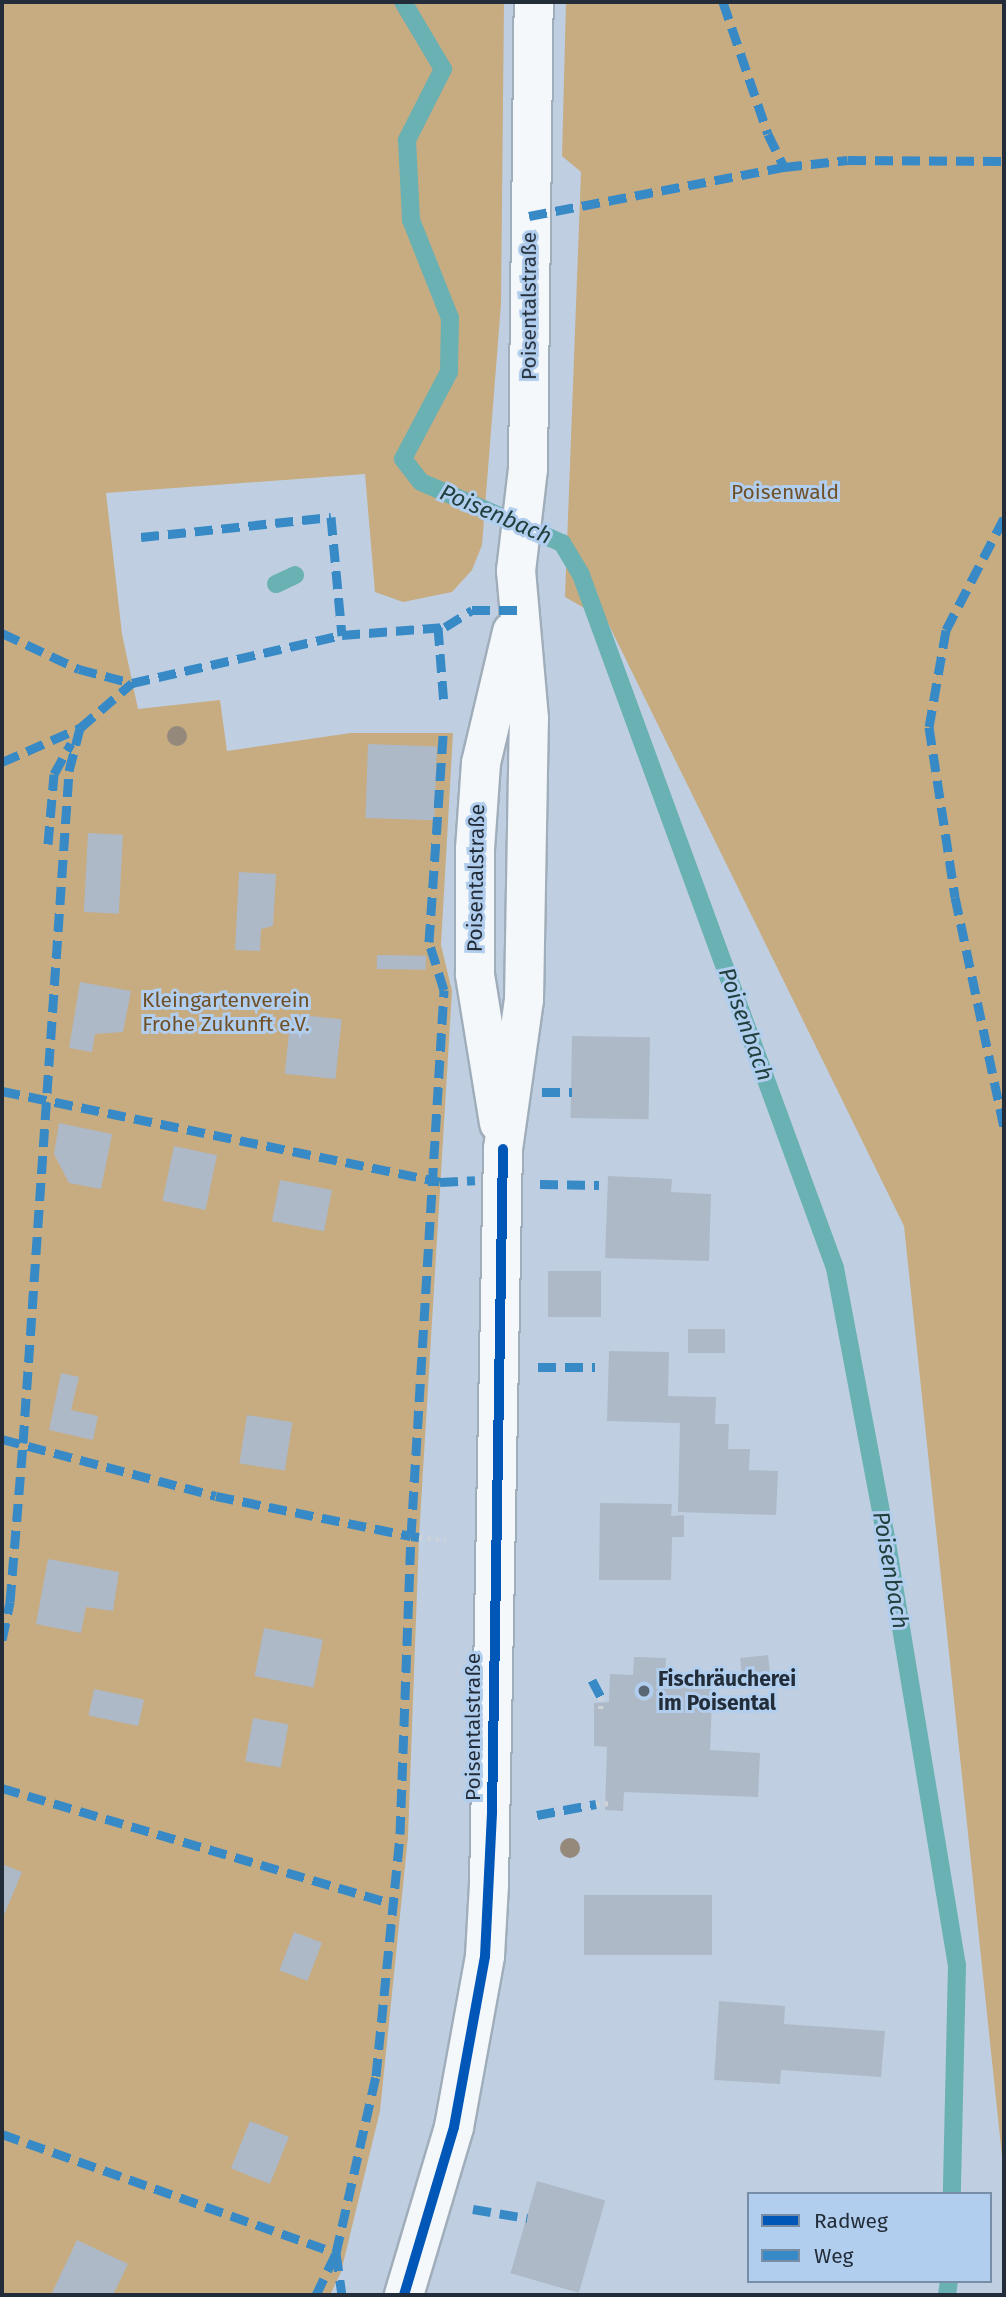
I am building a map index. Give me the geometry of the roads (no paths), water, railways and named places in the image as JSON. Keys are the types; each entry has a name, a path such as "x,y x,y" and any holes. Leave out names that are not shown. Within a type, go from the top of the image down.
{"main road":[{"name":"Poisentalstraße","path":"404,2295 454,2127 485,1956 492,1813 503,1149 524,1000 529,719 518,610 528,469 534,2"},
{"name":"Poisentalstraße","path":"503,1149 475,974 475,849 481,763 518,610"}],"waterway":[{"name":"Poisenbach","path":"403,2 443,69 407,140 411,220 450,318 449,372 403,459 421,482 562,543 581,575 835,1268 886,1537 957,1965 952,2192"},
{"path":"276,584 295,575"},
{"name":"Poisenbach","path":"947,2295 949,2283"}],"place":[{"name":"Fischräucherei im Poisental","path":"644,1691"}],"park label":[{"name":"Poisenwald","path":"785,492"},
{"name":"Kleingartenverein Frohe Zukunft e.V.","path":"226,1012"}]}
